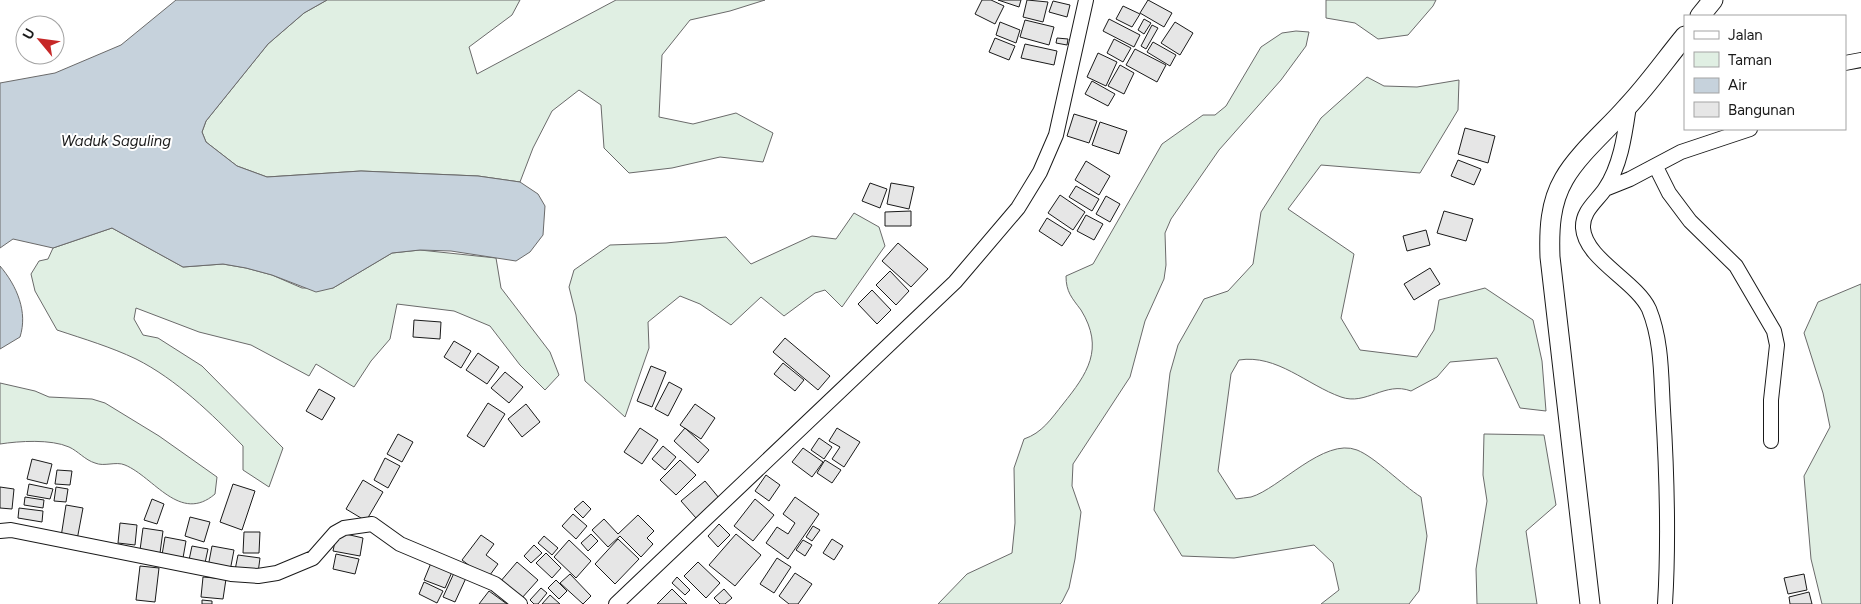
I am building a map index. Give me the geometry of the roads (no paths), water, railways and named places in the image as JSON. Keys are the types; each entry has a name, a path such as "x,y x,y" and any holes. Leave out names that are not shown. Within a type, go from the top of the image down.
{"main road":[{"path":"1701,15 1712,0"},
{"path":"1590,604 1550,257 1549,231 1554,202 1564,178 1629,106 1684,37"}],"street":[{"path":"616,604 956,282 1018,208 1040,172 1056,135 1086,0"},
{"path":"1846,63 1861,60"},
{"path":"1629,106 1622,147 1605,189 1592,204 1586,216 1583,230 1585,238 1594,250 1625,280 1648,307 1658,338 1669,521 1666,604"},
{"path":"1605,189 1656,167 1681,152 1747,130"},
{"path":"1656,167 1669,193 1690,221 1736,266 1774,330 1777,345 1771,400 1771,441"},
{"path":"0,531 11,530 231,574 258,576 277,573 312,558 336,533 344,528 372,524 400,544 495,584 520,604"}],"water":[{"name":"Waduk Saguling","path":"176,0 327,0 304,13 268,44 206,121 202,132 206,142 237,166 267,177 361,171 478,176 520,182 538,194 545,206 543,235 530,252 516,261 451,251 420,250 392,253 333,288 316,292 272,275 246,268 223,264 183,267 112,228 53,248 13,239 0,248 0,83 55,73 121,45"},
{"path":"0,266 16,291 23,318 20,337 0,349"}]}
